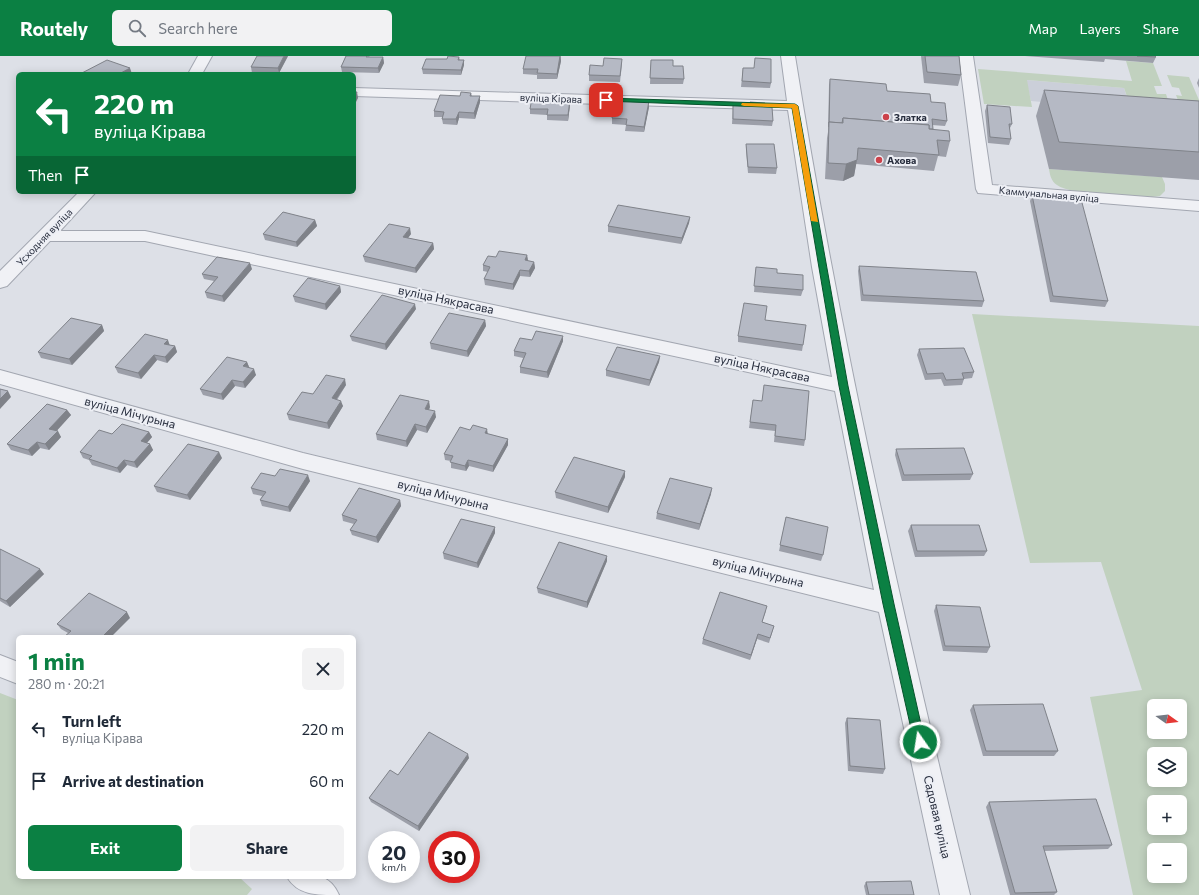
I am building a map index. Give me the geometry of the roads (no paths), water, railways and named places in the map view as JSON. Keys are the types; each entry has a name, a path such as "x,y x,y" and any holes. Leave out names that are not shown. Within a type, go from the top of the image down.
{"street":[{"path":"196,72 205,56"},
{"name":"Садовая вуліца","path":"788,56 795,106 843,386 888,604 955,895"},
{"name":"Каммунальная вуліца","path":"966,56 984,189 1199,206"},
{"name":"вуліца Кірава","path":"356,92 795,106"},
{"name":"Усходняя вуліца","path":"0,282 86,194"},
{"name":"вуліца Някрасава","path":"45,236 145,236 843,386"},
{"name":"вуліца Мічурына","path":"0,377 303,461 888,604"},
{"path":"0,666 16,673"},
{"path":"304,879 324,895"}],"place":[{"name":"Златка","path":"886,117"},
{"name":"Ахова","path":"879,160"}]}
